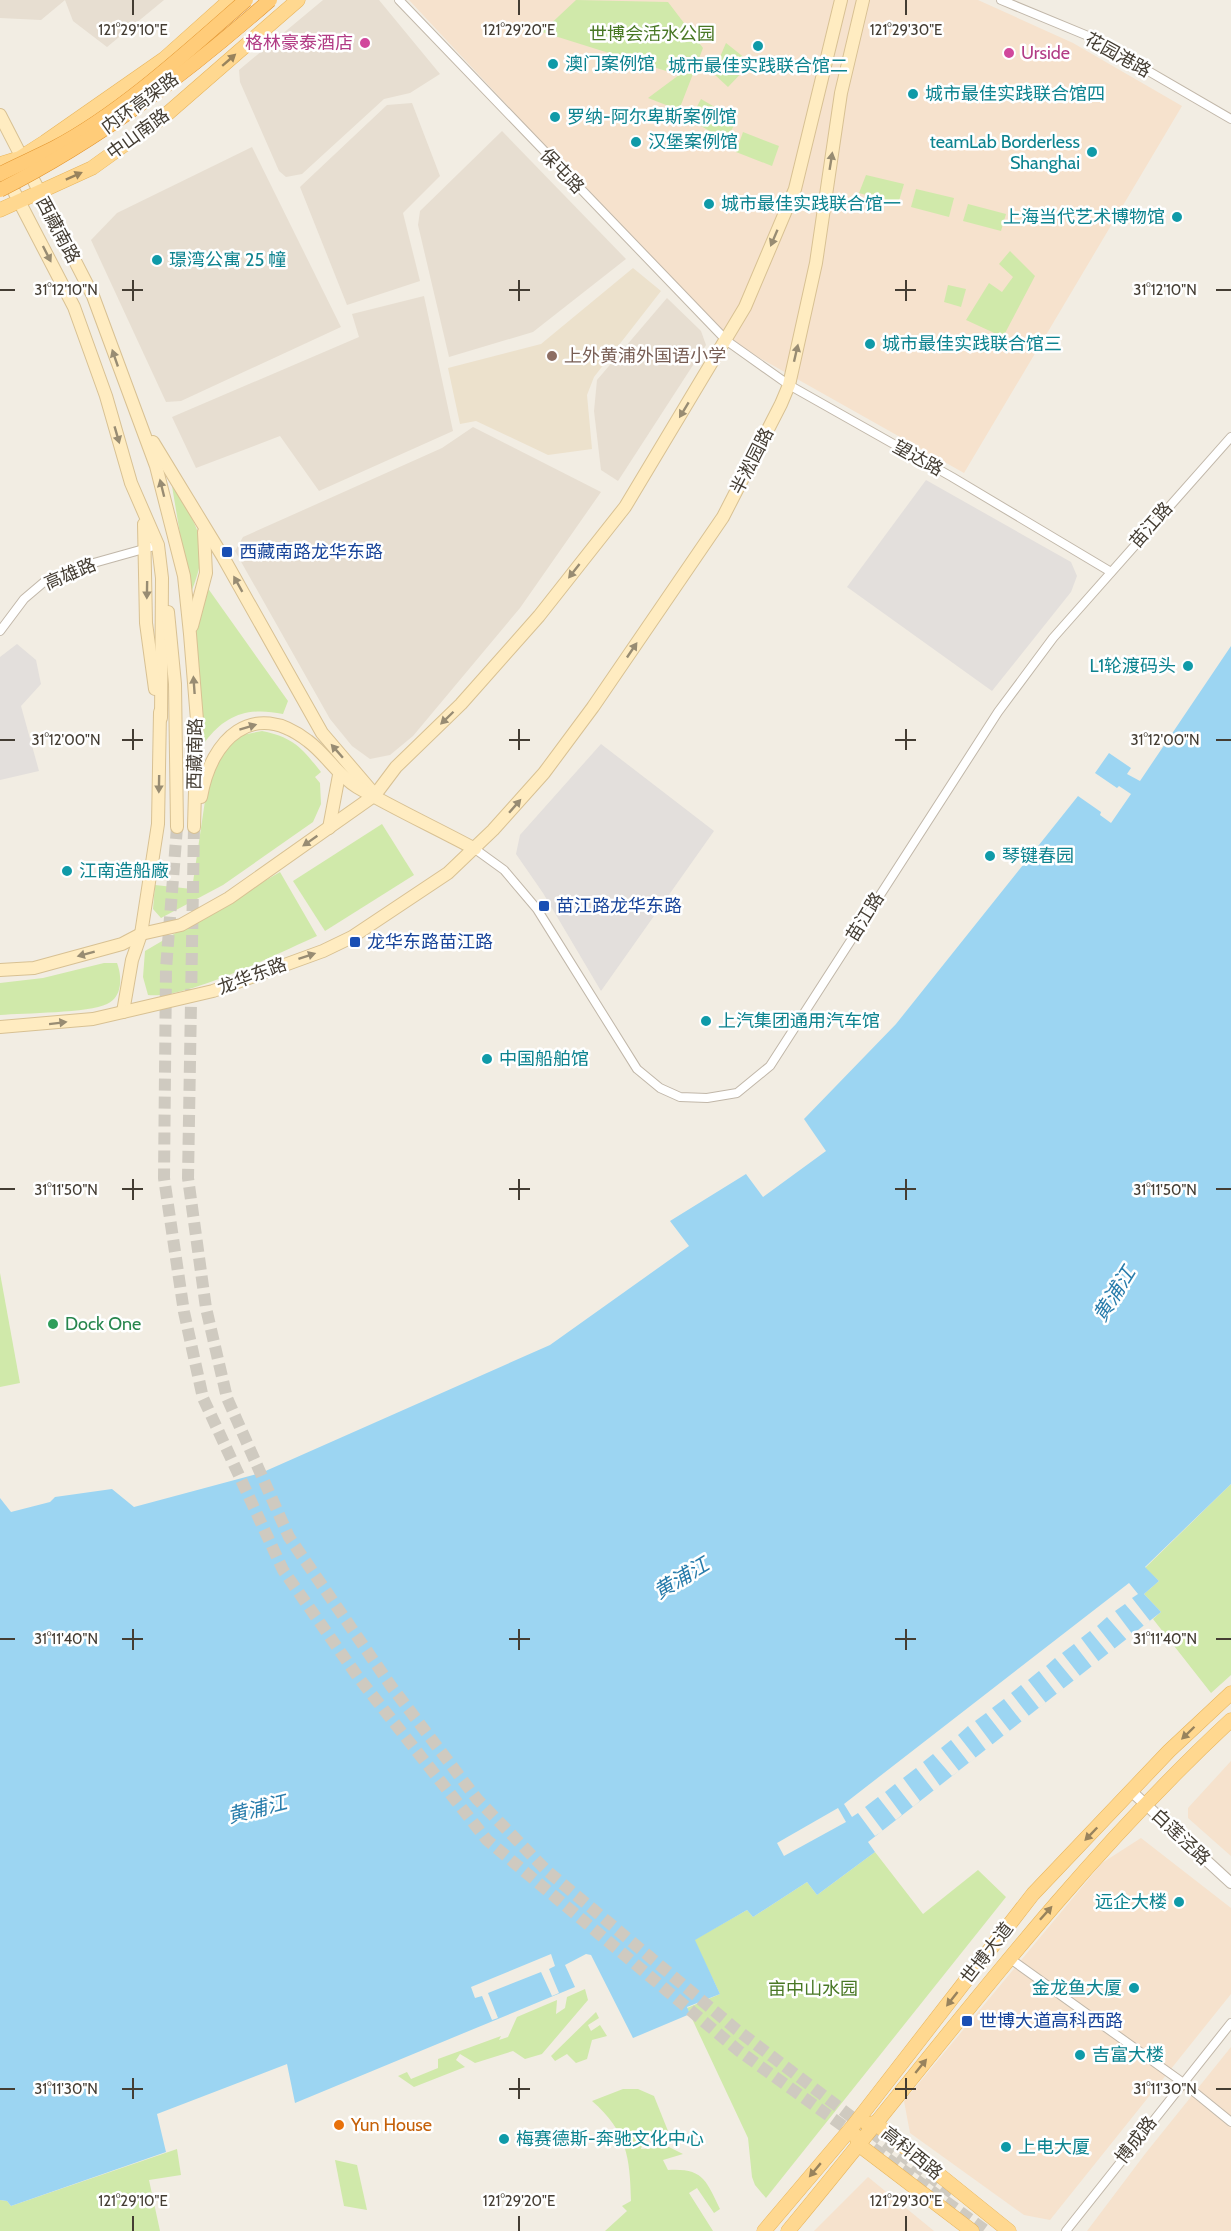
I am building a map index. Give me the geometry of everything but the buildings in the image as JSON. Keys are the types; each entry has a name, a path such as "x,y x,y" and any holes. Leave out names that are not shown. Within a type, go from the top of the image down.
{"highway":[{"name":"内环高架路","path":"0,174 55,148 87,128 174,62 246,0"},
{"name":"内环高架路","path":"0,190 70,152 150,97 217,46 270,0"}],"main road":[{"path":"0,165 20,158 164,59 230,0"},
{"name":"中山南路","path":"0,210 92,168 167,114 298,0"},
{"path":"0,970 34,968 122,944 141,934 180,925 229,898 375,795 396,767 461,704 539,616 625,507 727,341 745,307 795,189 841,0"},
{"name":"半淞园路","path":"475,849 544,772 691,566 723,517 789,385 816,263 841,93 863,0"},
{"name":"西藏南路","path":"0,115 20,158 93,296 156,466 184,576 197,720 194,827 204,778 218,747 236,731 251,724 280,724 297,733 328,758 339,775 358,788 475,849"},
{"name":"西藏南路","path":"0,165 21,201 74,308 106,396 162,578 158,824 141,934 132,960 123,1012"},
{"name":"西藏南路","path":"136,413 322,733 375,795"},
{"path":"190,634 206,573 203,527"},
{"name":"西藏南路","path":"152,547 146,623 161,718"},
{"path":"162,578 175,684 177,827"},
{"path":"328,828 339,775"},
{"name":"龙华东路","path":"0,1027 38,1025 123,1012 213,991 323,951 352,937 398,907 447,873 475,849"},
{"name":"世博大道","path":"764,2231 853,2126 1033,1894 1131,1791 1231,1693"},
{"name":"世博大道","path":"788,2231 1041,1919 1187,1760 1231,1720"},
{"name":"高科西路","path":"972,2231 859,2145 853,2126 875,2123 1009,2231"}],"street":[{"name":"保屯路","path":"399,0 727,341"},
{"name":"花园港路","path":"1001,0 1088,36 1231,119"},
{"name":"望达路","path":"727,341 789,385 952,477 1111,572"},
{"name":"苗江路","path":"475,849 504,870 537,909 638,1069 660,1088 680,1097 707,1098 737,1093 770,1066 998,712 1053,638 1231,438"},
{"name":"高雄路","path":"0,631 24,600 44,582 67,576 83,566 152,547"},
{"name":"白莲泾路","path":"1131,1791 1231,1883"},
{"path":"1009,1958 1182,2082 1231,2122"},
{"name":"博成路","path":"1066,2231 1231,2023"}],"shaded area":[{"path":"0,0 65,0 41,20 0,18"},
{"path":"65,0 164,0 107,47 73,21"},
{"path":"323,0 379,0 440,74 410,93 384,99 302,174 286,177 279,171 240,82 239,70"},
{"path":"409,0 978,0 1073,43 1182,106 964,473 742,348 706,324 672,282"},
{"path":"412,103 440,176 403,213 420,281 347,305 300,187 387,105"},
{"path":"502,131 626,259 533,332 449,357 418,225 420,211"},
{"path":"252,147 341,327 181,401 166,402 91,240 117,213"},
{"name":"上外黄浦外国语小学","path":"633,268 661,291 594,377 587,395 592,449 548,455 476,421 460,424 448,368 541,344"},
{"path":"424,296 453,431 319,491 280,436 196,468 172,417 359,337 352,314"},
{"path":"667,298 701,331 706,345 618,481 601,470 594,411 597,380"},
{"path":"473,427 601,492 520,608 413,736 390,755 370,759 352,746 330,719 235,551 243,537 442,448"},
{"path":"926,480 1071,562 1077,576 1071,592 992,691 847,587"},
{"path":"17,644 36,660 41,684 21,706 39,771 0,780 0,657"},
{"path":"601,744 714,831 601,991 543,893 516,854 520,835"},
{"path":"1231,1761 1231,1856 1188,1818 1188,1808"},
{"path":"1141,1838 1231,1908 1231,1994 1050,2220 1024,2215 910,2133 904,2101 1102,1863"},
{"path":"1231,2047 1231,2231 1087,2231 1145,2154"},
{"path":"868,2177 934,2231 814,2231"}],"green space":[{"name":"世博会活水公园","path":"576,0 668,2 703,48 679,110 648,98 679,75 542,32"},
{"path":"726,43 751,63 728,87 713,73"},
{"path":"701,99 737,120 726,140 690,120"},
{"path":"743,132 779,146 772,166 736,152"},
{"path":"866,175 904,184 898,204 859,193"},
{"path":"916,189 954,198 949,217 911,207"},
{"path":"968,204 1006,214 1001,231 963,221"},
{"path":"1010,251 1035,276 1003,337 966,320 989,283 1002,292 1013,277 999,264"},
{"path":"948,285 966,289 961,307 944,302"},
{"path":"172,486 189,513 199,535 201,559 192,590 188,582"},
{"path":"207,587 288,701 283,714 259,711 230,719 213,732 205,742 201,732 195,643 196,626"},
{"path":"262,731 289,740 308,756 321,772 315,777 320,783 321,804 313,822 223,885 161,918 153,909 155,885 192,889 206,794 215,759 242,735"},
{"path":"382,824 414,875 325,931 293,881"},
{"path":"280,872 317,936 209,983 186,990 148,995 143,977 145,951"},
{"path":"104,963 117,963 120,974 119,991 107,1004 72,1011 0,1015 0,983 43,978"},
{"path":"0,1273 20,1383 0,1387"},
{"path":"1231,1484 1231,1675 1211,1693 1153,1619 1161,1612 1144,1594 1159,1581 1145,1568"},
{"name":"亩中山水园","path":"875,1852 923,1914 978,1870 1006,1897 766,2198 755,2185 752,2177 748,2138 687,2008 720,1994 694,1940 747,1910 753,1917 807,1882 817,1895"},
{"path":"585,1989 588,2000 542,2054 525,2059 513,2051 475,2063 460,2054 456,2060 465,2067 414,2087 398,2076 407,2072 411,2079 438,2068 438,2059 501,2036 499,2040 508,2037 517,2017 557,2000 556,2014 565,2008 567,1997"},
{"path":"596,2012 599,2018 588,2025 591,2031 600,2025 607,2036 592,2040 587,2059 576,2063 567,2054 555,2061 551,2056"},
{"path":"623,2089 638,2089 654,2096 668,2131 645,2134 641,2149 669,2147 683,2154 663,2160 668,2170 689,2171 707,2183 720,2209 714,2213 697,2188 689,2193 713,2231 605,2231 627,2211 622,2206 631,2201 629,2171 619,2134 604,2112 592,2101"},
{"path":"177,2149 181,2175 149,2180 160,2231 0,2231 0,2200 7,2201 11,2206"},
{"path":"335,2160 357,2165 367,2210 344,2206"}],"water":[{"name":"黄浦江","path":"1231,646 1231,1484 1145,1567 1159,1581 1144,1594 1161,1612 868,1842 875,1852 817,1895 807,1882 753,1917 747,1910 695,1940 720,1994 687,2007 690,2014 633,2038 591,1955 586,1954 565,1965 575,1987 295,2103 287,2064 157,2114 166,2152 11,2206 7,2201 0,2200 0,1498 11,1512 50,1502 55,1497 112,1489 134,1507 261,1473 550,1345 689,1246 670,1221 746,1174 763,1197 826,1151 804,1119 896,1024 1078,796 1101,812 1100,815 1111,823 1131,794 1119,786 1117,788 1095,773 1109,753 1131,768 1127,774 1140,781"}],"pier":[{"path":"1129,1583 1138,1594 1132,1598 1150,1621 1144,1626 1125,1604 1115,1611 1133,1635 1127,1640 1107,1617 1097,1626 1115,1649 1109,1654 1090,1631 1081,1638 1099,1662 1092,1667 1074,1644 1062,1653 1080,1676 1074,1681 1055,1658 1046,1666 1064,1689 1057,1694 1039,1671 1028,1680 1046,1703 1039,1708 1021,1685 1011,1693 1029,1716 1022,1722 1004,1699 992,1708 1010,1731 1004,1736 986,1713 975,1721 993,1745 986,1750 968,1726 958,1735 976,1758 969,1763 951,1740 941,1748 959,1771 952,1776 933,1754 923,1762 940,1786 934,1791 916,1768 903,1778 920,1801 913,1807 895,1784 885,1792 902,1815 896,1820 878,1797 865,1807 883,1831 875,1836 858,1813 852,1817 844,1804"},
{"path":"838,1808 846,1822 784,1856 777,1843"},
{"path":"551,1954 555,1966 549,1969 559,1993 552,1996 541,1972 488,1993 498,2018 492,2020 482,1996 475,1998 471,1987"}],"tunnel":[{"path":"177,827 166,969 164,1178 184,1312 203,1398 283,1570 358,1677 487,1840 739,2051 857,2136"},
{"path":"194,827 188,1178 206,1308 227,1398 289,1537 391,1686 477,1799 546,1870 737,2030 952,2193"},
{"path":"873,2148 986,2231"}],"place":[{"name":"格林豪泰酒店","path":"365,43"},
{"name":"城市最佳实践联合馆二","path":"758,46"},
{"name":"Urside","path":"1009,53"},
{"name":"澳门案例馆","path":"553,64"},
{"name":"城市最佳实践联合馆四","path":"913,94"},
{"name":"罗纳-阿尔卑斯案例馆","path":"555,117"},
{"name":"汉堡案例馆","path":"636,142"},
{"name":"teamLab Borderless Shanghai","path":"1092,152"},
{"name":"城市最佳实践联合馆一","path":"709,204"},
{"name":"上海当代艺术博物馆","path":"1177,217"},
{"name":"璟湾公寓 25 幢","path":"157,260"},
{"name":"城市最佳实践联合馆三","path":"870,344"},
{"name":"上外黄浦外国语小学","path":"552,356"},
{"name":"西藏南路龙华东路","path":"227,552"},
{"name":"L1轮渡码头","path":"1188,666"},
{"name":"琴键春园","path":"990,856"},
{"name":"江南造船廠","path":"67,871"},
{"name":"苗江路龙华东路","path":"544,906"},
{"name":"龙华东路苗江路","path":"355,942"},
{"name":"上汽集团通用汽车馆","path":"706,1021"},
{"name":"中国船舶馆","path":"487,1059"},
{"name":"Dock One","path":"53,1324"},
{"name":"远企大楼","path":"1179,1902"},
{"name":"金龙鱼大厦","path":"1134,1988"},
{"name":"世博大道高科西路","path":"967,2021"},
{"name":"吉富大楼","path":"1080,2055"},
{"name":"Yun House","path":"339,2125"},
{"name":"梅赛德斯-奔驰文化中心","path":"504,2139"},
{"name":"上电大厦","path":"1006,2147"}]}
